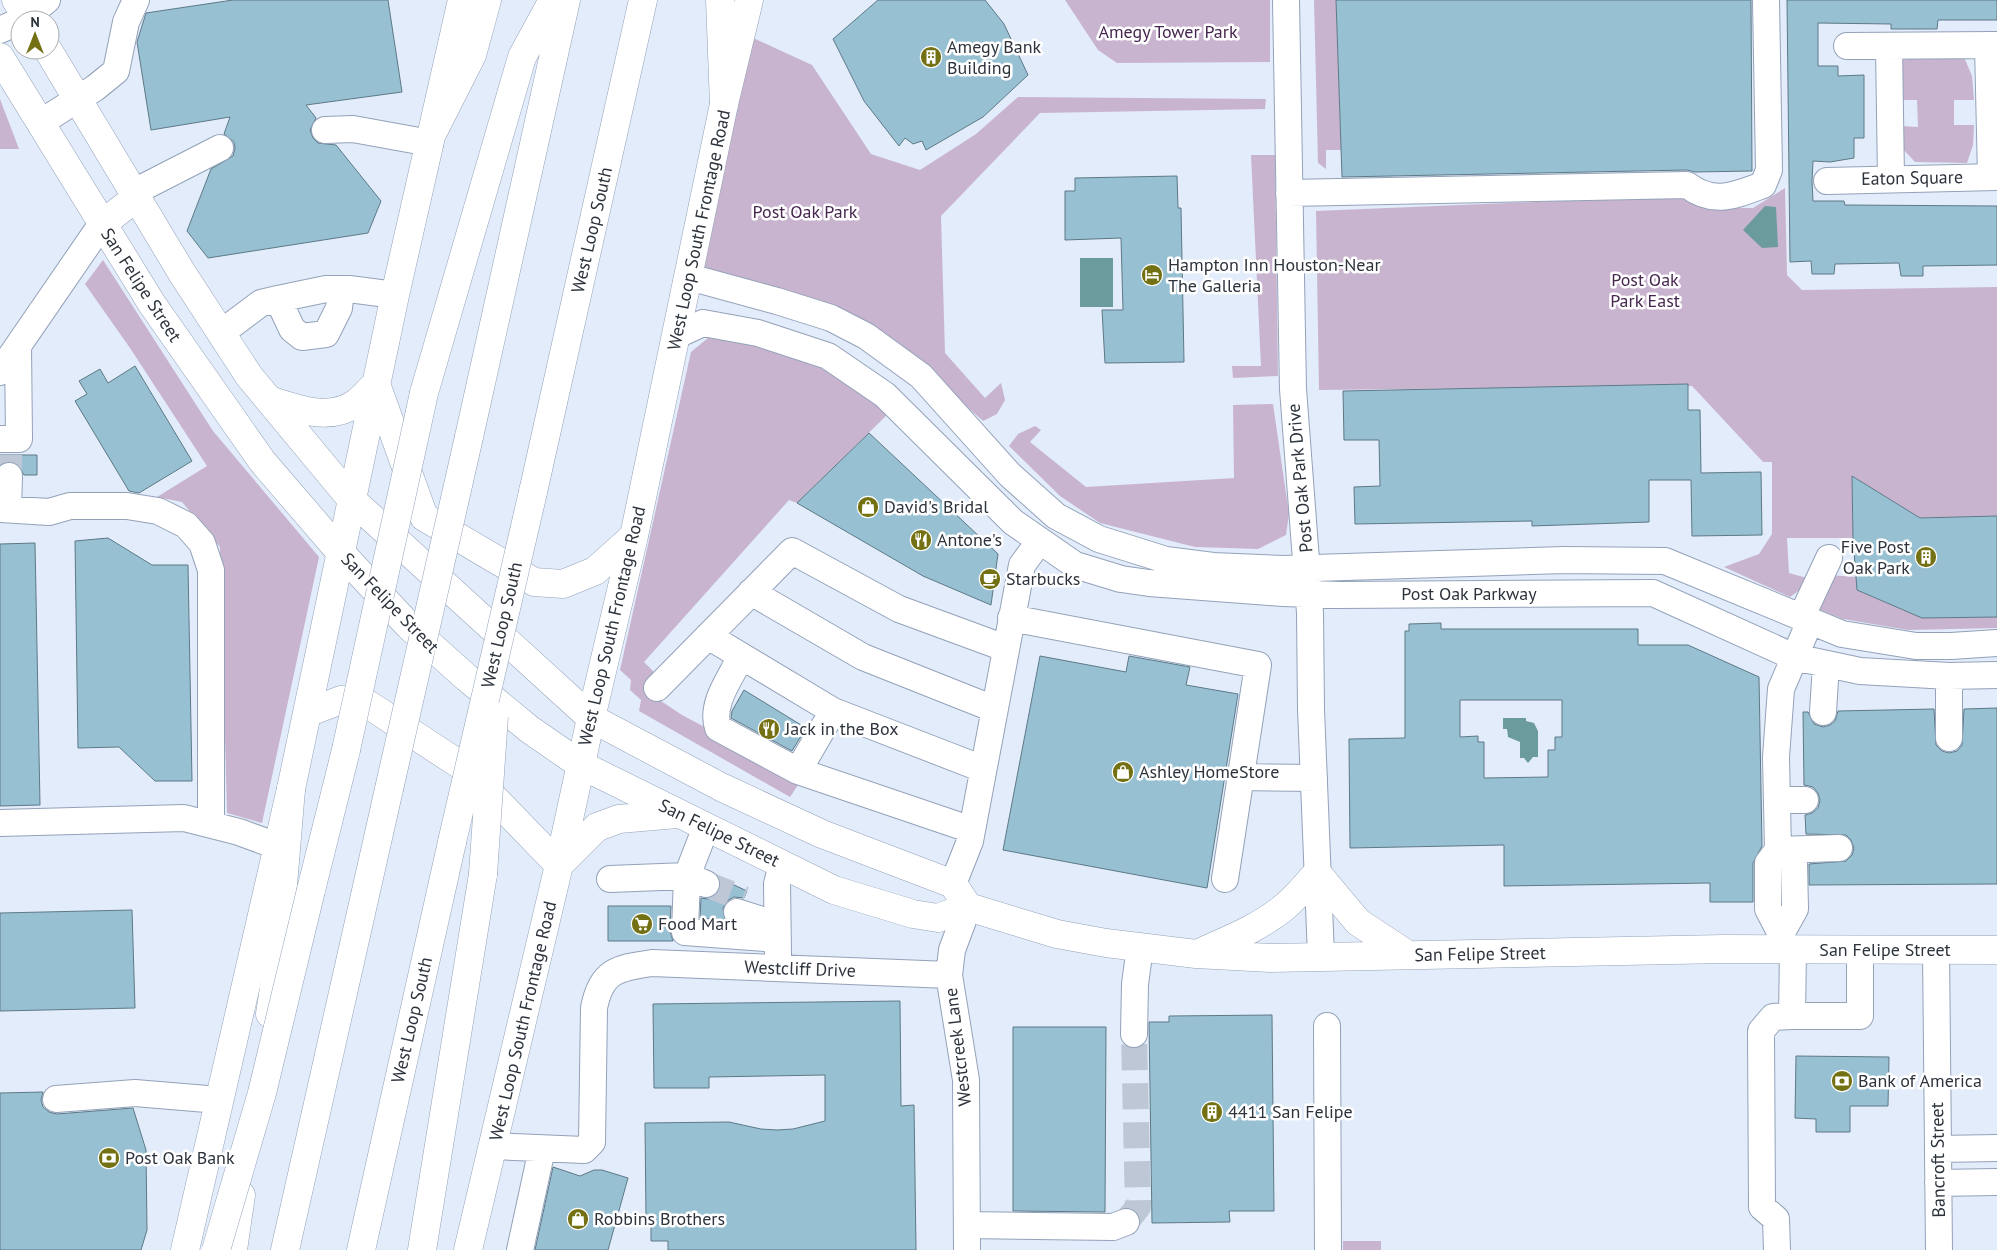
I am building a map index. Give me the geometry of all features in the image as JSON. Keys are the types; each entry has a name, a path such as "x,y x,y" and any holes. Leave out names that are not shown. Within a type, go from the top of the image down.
{"main road":[{"path":"185,1250 278,846 395,295 462,0"},
{"path":"432,138 472,55 487,0"},
{"path":"216,1250 262,1093 346,750 424,393 522,57 553,0"},
{"path":"286,1250 566,0"},
{"name":"West Loop South","path":"361,1250 643,0"},
{"path":"720,0 724,104"},
{"name":"West Loop South Frontage Road","path":"468,1250 559,865 590,718 634,536 724,104 749,0"},
{"name":"San Felipe Street","path":"0,56 101,224 152,304 232,421 262,461 341,553 409,626 467,678 529,729 580,765 834,890 913,914 938,918 968,907 1057,934 1196,954 1271,958 1785,944 1860,950 1997,950"},
{"path":"54,60 182,273 250,376 352,500 590,718 721,787 813,830 953,884 968,907"},
{"path":"101,224 136,194"},
{"path":"269,400 303,411 332,412 355,404 376,384"},
{"path":"376,384 424,517 534,582 563,584 595,571 634,536"},
{"path":"422,1250 484,874 500,631"},
{"path":"307,714 341,700 363,701 465,768 559,865 597,827 618,819 680,814"},
{"path":"233,1250 275,981 290,789"},
{"path":"1196,954 1264,921 1283,908 1318,873 1358,922 1408,955"}],"street":[{"path":"32,10 47,0"},
{"path":"40,123 78,99 116,71 126,22 136,0"},
{"name":"Post Oak Park Drive","path":"1286,0 1293,389 1308,582 1321,956"},
{"path":"1290,193 1686,185 1702,196 1716,197 1736,195 1763,185 1769,170 1766,0"},
{"path":"1847,46 1992,45 1994,177"},
{"path":"1889,46 1891,178"},
{"path":"325,130 353,129 432,138"},
{"path":"136,194 220,148"},
{"name":"Eaton Square","path":"1828,181 1994,177"},
{"path":"0,372 101,224"},
{"name":"Post Oak Parkway","path":"689,277 777,300 831,318 866,336 921,376 1010,475 1056,516 1099,539 1166,560 1308,582 1564,560 1665,561 1779,606 1805,620 1842,634 1916,646 1997,643"},
{"path":"221,333 261,303 278,299 326,289 395,295"},
{"path":"278,299 292,329 302,337 326,334 339,308 341,289"},
{"name":"Post Oak Parkway","path":"677,336 704,323 758,333 828,356 885,395 1013,522 1039,542 1075,566 1121,579 1149,583 1308,582 1653,593 1744,633 1794,658 1860,671 1949,676 1997,675"},
{"path":"18,346 20,438 6,452 4,509 49,512 70,506 126,506 158,511 186,525 202,543 211,570 211,824"},
{"path":"962,472 987,449"},
{"path":"953,884 972,830 1022,565 1039,542"},
{"path":"657,688 792,551 899,609 1005,648"},
{"path":"1778,850 1776,757 1781,688 1794,658 1805,620 1829,558"},
{"path":"751,592 863,657 994,709"},
{"path":"1011,618 1258,665 1225,879"},
{"path":"708,636 833,711 983,770"},
{"path":"742,656 718,702 715,718 718,728 798,771 972,830"},
{"path":"1822,712 1826,664"},
{"path":"1949,676 1950,738"},
{"path":"798,771 833,711"},
{"path":"1241,777 1314,778"},
{"path":"1777,800 1805,800"},
{"path":"0,823 184,818 239,832 278,846"},
{"path":"706,826 685,932 777,925"},
{"path":"1778,850 1839,848"},
{"path":"1778,850 1794,862 1794,909 1785,944 1792,1016"},
{"path":"779,968 777,884 782,864"},
{"path":"610,879 695,888"},
{"path":"740,905 777,925"},
{"name":"Westcreek Lane","path":"967,1238 966,1080 949,975 952,950 968,907"},
{"path":"1134,1034 1135,984 1140,947"},
{"path":"1777,1250 1776,1219 1762,1207 1761,1030 1773,1017 1860,1016 1860,950"},
{"name":"Bancroft Street","path":"1936,950 1939,1250"},
{"name":"Westcliff Drive","path":"493,1146 584,1150 592,1142 594,1008 597,991 603,981 625,967 652,963 949,975"},
{"path":"1327,1026 1328,1250"},
{"path":"56,1099 135,1092 219,1100"},
{"path":"1938,1174 1997,1148"},
{"path":"520,1250 542,1149"},
{"path":"1938,1174 1997,1164"},
{"path":"1938,1174 1997,1182"},
{"path":"1938,1174 1997,1198"},
{"path":"967,1238 1113,1227 1126,1222"}],"green space":[{"name":"Amegy Tower Park","path":"1065,0 1270,0 1270,62 1117,63 1098,50"},
{"path":"1314,0 1336,0 1341,150 1326,150 1326,169 1318,163"},
{"name":"Post Oak Park","path":"753,38 812,65 871,154 920,170 976,134 1018,97 1266,99 1265,109 1040,113 941,216 945,353 985,398 1001,383 1005,400 997,414 983,421 926,370 701,274"},
{"path":"1926,54 1964,57 1972,76 1974,100 1954,100 1954,125 1974,125 1973,145 1967,163 1915,162 1901,147 1901,126 1918,127 1917,100 1901,100 1903,60"},
{"path":"0,99 19,149 0,149"},
{"path":"1251,155 1275,155 1278,376 1233,378 1232,366 1261,366"},
{"name":"Post Oak Park East","path":"1785,188 1787,275 1802,290 1997,287 1997,516 1920,518 1852,476 1853,538 1787,538 1789,573 1814,580 1790,597 1724,567 1759,554 1772,534 1772,462 1763,462 1692,386 1319,390 1316,211 1679,196 1726,208 1753,208"},
{"path":"103,260 213,431 319,557 262,823 227,813 220,547 182,502 157,497 207,466 130,348 85,284"},
{"path":"720,336 792,354 849,382 888,414 797,503 789,500 644,662 657,675 646,691 682,715 802,779 790,797 639,711 641,700 630,690 631,680 620,670 691,352 708,338"},
{"path":"1273,404 1289,514 1286,535 1258,549 1195,547 1100,523 1060,496 1009,446 1018,434 1035,426 1041,430 1030,442 1086,487 1234,478 1233,405"},
{"path":"1829,575 1856,577 1857,590 1922,618 1997,617 1997,628 1908,630 1843,619 1815,608"},
{"path":"1343,1241 1381,1241 1381,1250 1343,1250"}],"shaded area":[{"path":"1765,206 1776,207 1778,247 1762,248 1743,230"},
{"path":"1080,258 1113,258 1113,307 1080,307"},
{"path":"1503,718 1526,718 1526,721 1534,723 1538,731 1538,757 1533,757 1528,763 1524,758 1520,758 1520,742 1508,737 1507,729 1503,729"}],"building":[{"path":"233,0 388,0 402,92 306,105 316,118 310,130 313,138 318,143 336,145 381,201 368,233 208,258 187,231 211,169 233,156 234,142 224,134 230,117 151,130 137,42 146,13"},
{"name":"Amegy Bank Building","path":"878,0 985,0 1004,24 1028,75 983,117 926,150 922,141 913,144 905,138 899,146 864,101 833,39"},
{"path":"1336,0 1751,0 1752,171 1695,172 1687,170 1342,177"},
{"path":"1787,0 1997,0 1997,20 1938,20 1937,29 1891,29 1891,24 1818,23 1818,66 1838,66 1838,76 1864,75 1864,138 1854,138 1854,158 1830,162 1813,161 1812,181 1813,201 1844,201 1845,205 1997,206 1997,265 1923,266 1923,276 1901,276 1899,263 1835,264 1834,274 1812,274 1811,261 1790,262"},
{"name":"Hampton Inn Houston-Near The Galleria","path":"1177,176 1178,208 1181,208 1184,362 1105,363 1102,310 1123,310 1121,238 1065,240 1065,191 1075,191 1075,178"},
{"path":"135,366 192,461 139,493 129,491 75,401 87,394 79,381 100,369 108,383"},
{"path":"1688,384 1688,410 1700,410 1701,473 1761,472 1762,535 1692,536 1691,480 1649,480 1649,522 1532,526 1532,521 1355,524 1354,487 1380,486 1379,440 1344,440 1343,391"},
{"path":"869,433 998,554 991,605 923,576 797,503"},
{"path":"0,455 37,455 37,475 24,475 17,464 10,461 0,464"},
{"name":"Five Post Oak Park","path":"1852,476 1920,518 1997,516 1997,617 1922,618 1857,590 1853,538"},
{"path":"108,538 152,565 188,565 192,781 155,781 119,747 78,748 75,541"},
{"path":"35,543 40,805 0,806 0,544"},
{"path":"1441,623 1441,629 1638,629 1638,645 1688,645 1759,677 1762,846 1753,863 1753,902 1710,902 1710,883 1504,886 1504,845 1350,848 1349,739 1405,738 1405,631 1409,631 1409,624","holes":["1460,700 1562,700 1562,737 1555,737 1555,750 1548,750 1548,777 1484,778 1484,742 1478,742 1478,736 1460,737"]},
{"name":"Ashley HomeStore","path":"1040,656 1126,672 1129,656 1190,667 1186,685 1238,694 1207,888 1003,850"},
{"name":"Jack in the Box","path":"744,690 806,728 792,751 731,718 732,711"},
{"path":"1997,708 1997,884 1809,885 1809,864 1846,861 1852,855 1854,848 1851,840 1846,835 1806,834 1805,815 1812,813 1818,808 1820,800 1818,793 1813,787 1804,785 1803,712 1808,712 1814,724 1823,727 1835,721 1838,711 1934,709 1936,745 1942,751 1949,753 1957,751 1962,745 1964,709"},
{"path":"719,878 747,891 744,898 734,897 727,901 723,908 725,920 700,918 701,898 708,899 715,896 720,889"},
{"name":"Food Mart","path":"608,906 671,906 670,931 673,941 608,941"},
{"path":"132,910 135,1008 0,1011 0,913"},
{"path":"900,1001 901,1106 914,1105 916,1250 668,1250 668,1241 651,1241 651,1217 646,1217 645,1123 729,1122 761,1129 777,1130 793,1129 825,1121 825,1075 709,1077 709,1088 654,1088 653,1004"},
{"name":"4411 San Felipe","path":"1272,1015 1274,1211 1229,1211 1230,1222 1152,1223 1149,1022 1169,1022 1169,1016"},
{"path":"1013,1027 1106,1027 1105,1212 1013,1211"},
{"name":"Bank of America","path":"1796,1056 1889,1057 1888,1106 1850,1106 1850,1132 1816,1132 1816,1119 1795,1118"},
{"path":"43,1092 41,1100 43,1107 49,1112 57,1114 133,1108 146,1150 147,1230 141,1250 0,1250 0,1093"},
{"name":"Robbins Brothers","path":"553,1167 580,1176 594,1170 602,1170 628,1178 608,1250 535,1250"}],"tunnel":[{"path":"9,455 9,476"},
{"path":"706,884 744,899"},
{"path":"1126,1222 1138,1207 1134,1034"}],"place":[{"name":"Amegy Bank Building","path":"931,57"},
{"name":"Hampton Inn Houston-Near The Galleria","path":"1152,275"},
{"name":"David's Bridal","path":"868,507"},
{"name":"Antone's","path":"921,540"},
{"name":"Five Post Oak Park","path":"1926,557"},
{"name":"Starbucks","path":"990,579"},
{"name":"Jack in the Box","path":"769,729"},
{"name":"Ashley HomeStore","path":"1123,772"},
{"name":"Food Mart","path":"642,924"},
{"name":"Bank of America","path":"1842,1081"},
{"name":"4411 San Felipe","path":"1212,1112"},
{"name":"Post Oak Bank","path":"109,1158"},
{"name":"Robbins Brothers","path":"578,1219"}]}
